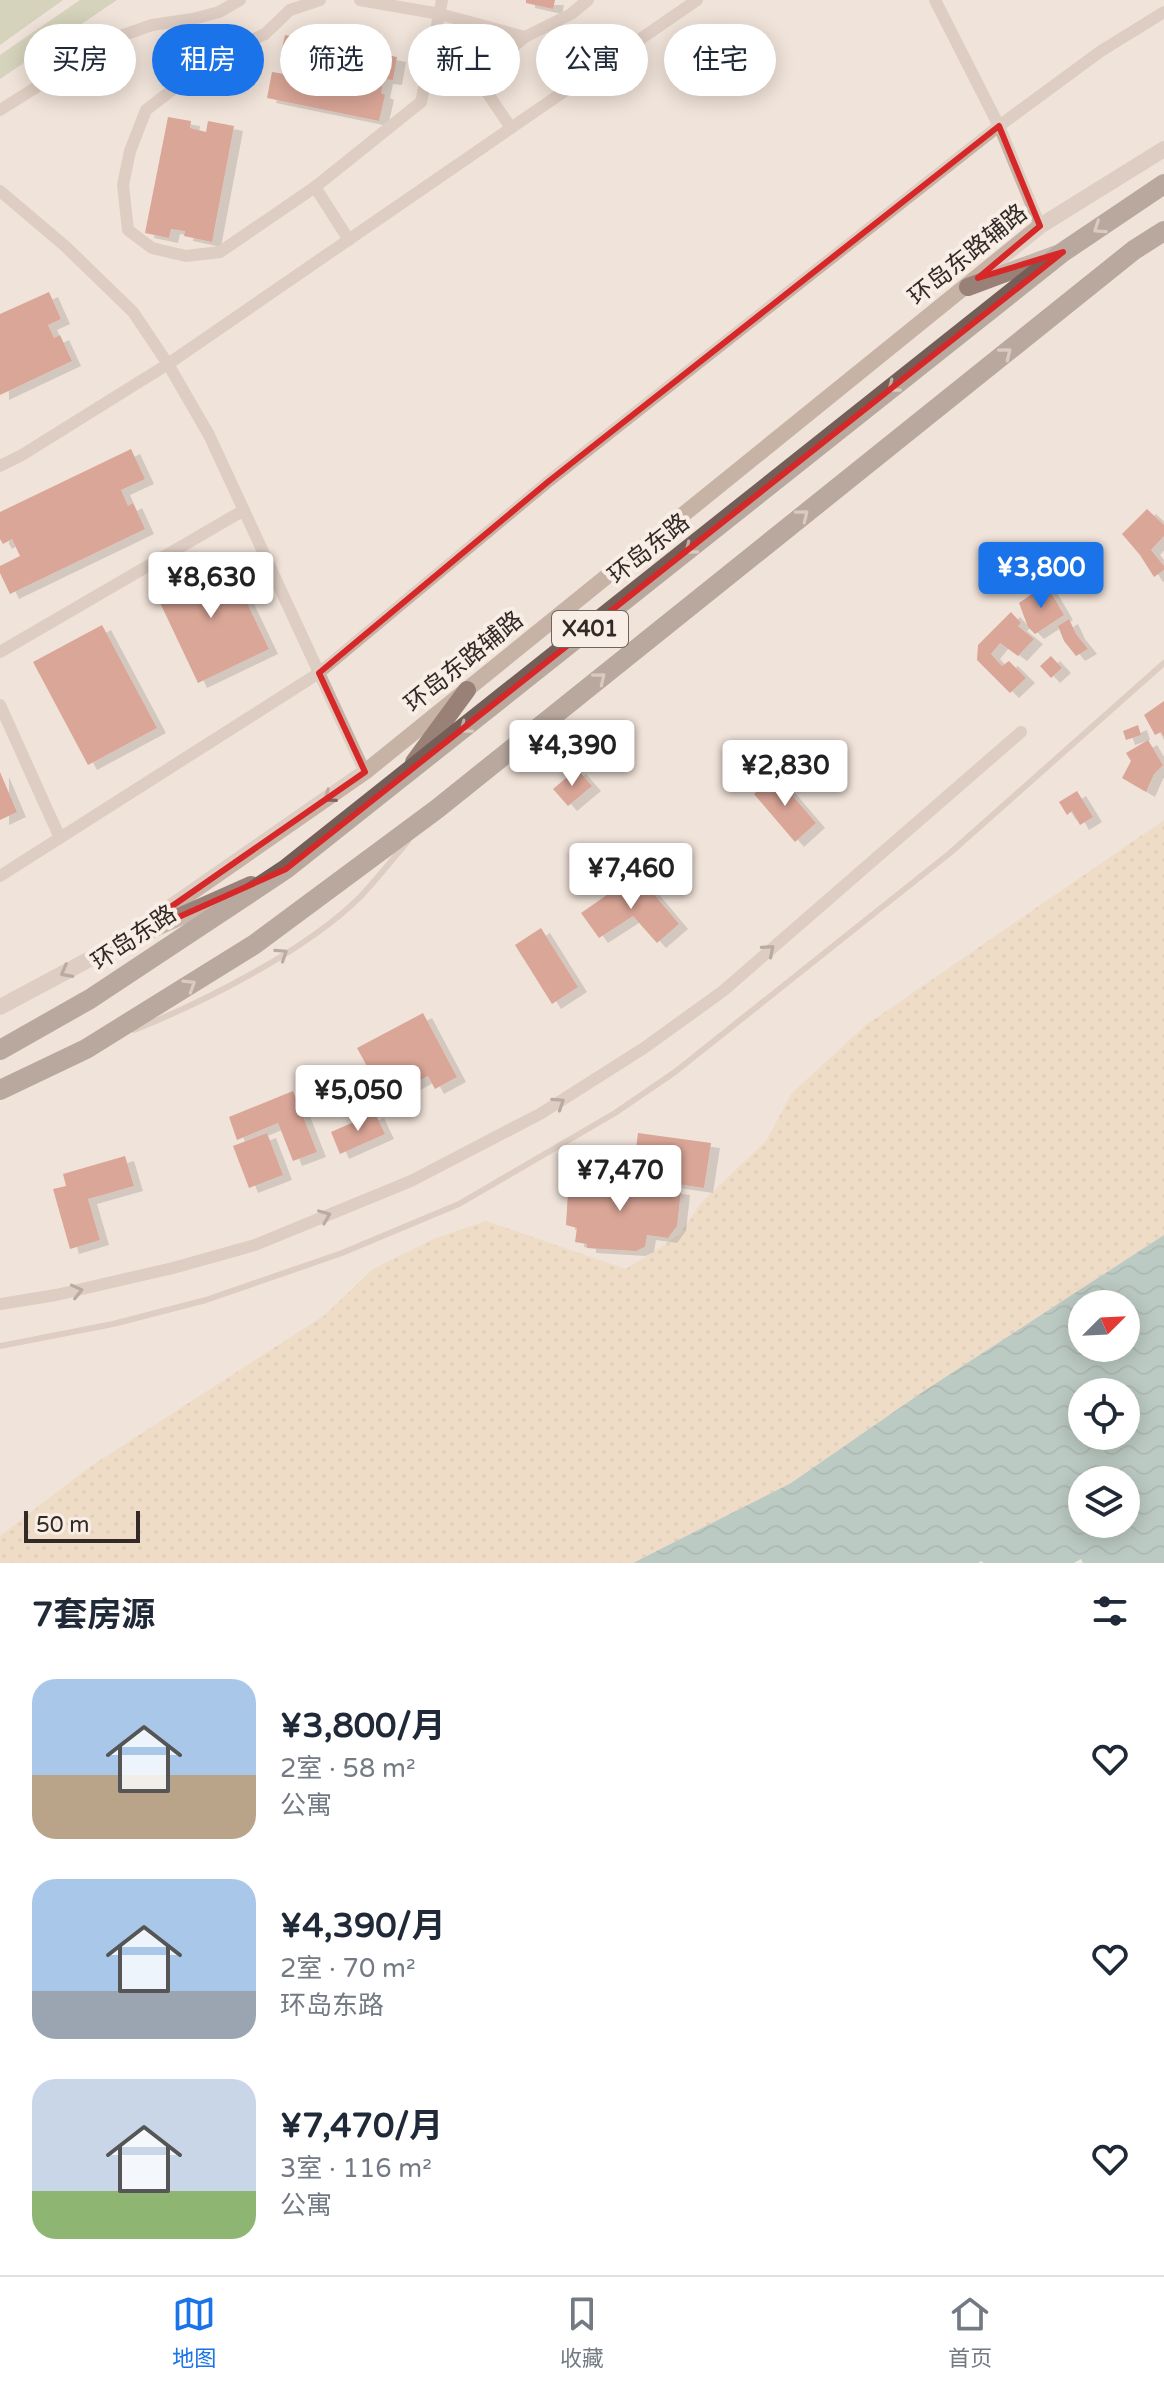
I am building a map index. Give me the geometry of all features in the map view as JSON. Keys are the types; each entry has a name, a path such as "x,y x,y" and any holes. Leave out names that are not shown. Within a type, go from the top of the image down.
{"main road":[{"name":"环岛东路","path":"0,1050 90,999 286,869 1063,252 1164,184"},
{"name":"X401","path":"0,1090 86,1049 255,944 437,809 1134,250 1164,231"},
{"path":"968,287 1063,252"},
{"path":"403,777 467,690"},
{"path":"116,945 286,869"}],"street":[{"path":"0,110 115,38 152,25 219,12 240,0"},
{"path":"320,0 290,10 265,34 215,57 146,110 130,151 123,185 128,230 152,248 186,256 220,252 315,187 421,102 422,96"},
{"path":"360,0 440,14 525,37"},
{"path":"438,24 442,0"},
{"path":"520,41 571,14 588,0"},
{"path":"0,466 168,364 697,0"},
{"path":"935,0 999,126 1040,226"},
{"path":"0,876 319,673 549,481 999,126 1101,51 1164,12"},
{"path":"489,96 511,128"},
{"name":"环岛东路辅路","path":"0,1007 116,945 365,772 1040,226 1164,149"},
{"path":"315,187 349,240"},
{"path":"0,191 65,246 133,312 168,364 209,435 365,772"},
{"path":"0,652 244,510"},
{"path":"0,705 60,838"},
{"path":"0,1304 144,1275 255,1245 411,1181 540,1114 644,1048 723,991 1021,732"}],"lane":[{"path":"0,1346 113,1324 206,1300 342,1253 459,1204 615,1113 675,1072 950,853 1164,663"}],"highlighted area":[{"path":"999,126 1040,226 978,278 1063,252 286,869 116,945 365,772 319,673 549,481"}],"sand":[{"path":"1164,820 1164,1235 1079,1290 1068,1290 1068,1297 791,1483 633,1563 0,1563 0,1536 88,1468 325,1315 373,1269 436,1238 486,1221 626,1269 679,1235 701,1203 766,1141 792,1093 866,1025"}],"green space":[{"path":"0,0 63,0 29,24 24,24 24,28 0,45"},
{"path":"80,0 117,0 81,24 45,24"},
{"path":"24,38 24,63 0,79 0,55"}],"water":[{"path":"1164,1235 1164,1563 1083,1563 1081,1559 1074,1563 633,1563 791,1483 1068,1297 1068,1362 1140,1362 1140,1290 1079,1290"}],"building":[{"path":"526,0 555,0 553,9 526,3"},
{"path":"392,56 397,57 392,80"},
{"path":"272,72 280,73 280,96 385,96 379,121 267,98"},
{"path":"168,117 191,121 190,128 206,132 208,121 234,126 212,242 184,236 185,231 171,229 169,238 145,233"},
{"path":"49,292 61,319 48,325 54,338 60,335 72,361 0,395 0,314"},
{"path":"131,449 145,479 121,490 128,506 133,503 145,529 10,594 0,566 20,556 12,539 3,544 0,539 0,512"},
{"path":"1147,509 1164,525 1164,536 1151,550 1164,570 1154,577 1122,534"},
{"path":"225,557 269,649 198,683 154,590"},
{"path":"1046,584 1064,615 1035,634 1028,627 1019,603"},
{"path":"1011,612 1021,623 1018,626 1034,639 1018,656 1000,643 991,654 1002,666 1009,661 1026,678 1010,693 977,660 978,645"},
{"path":"1069,619 1088,649 1076,656 1064,641 1058,626"},
{"path":"102,625 157,728 88,765 33,662"},
{"path":"1051,656 1062,668 1051,678 1040,666"},
{"path":"1164,701 1164,737 1161,732 1155,735 1144,715"},
{"path":"1138,725 1141,735 1126,740 1123,731"},
{"path":"1148,740 1163,765 1154,774 1146,792 1122,778 1131,761 1126,753"},
{"path":"577,769 592,786 568,806 553,789"},
{"path":"0,772 17,812 0,820"},
{"path":"775,775 816,823 795,842 754,794"},
{"path":"1077,791 1093,817 1080,825 1072,811 1067,815 1059,802"},
{"path":"637,874 679,924 657,943 633,916 599,938 581,913"},
{"path":"541,928 578,987 552,1004 515,945"},
{"path":"423,1013 457,1077 435,1089 428,1076 385,1099 357,1048"},
{"path":"293,1091 317,1152 293,1161 278,1123 237,1140 229,1117"},
{"path":"375,1113 385,1134 340,1154 331,1132"},
{"path":"267,1133 283,1175 249,1188 233,1146"},
{"path":"638,1133 711,1143 704,1188 664,1182 668,1154 636,1149"},
{"path":"125,1156 134,1186 88,1199 100,1240 70,1249 53,1189 66,1186 63,1174"},
{"path":"569,1176 681,1190 677,1226 668,1238 647,1235 645,1247 636,1251 587,1248 587,1244 575,1242 577,1228 566,1225"}]}
